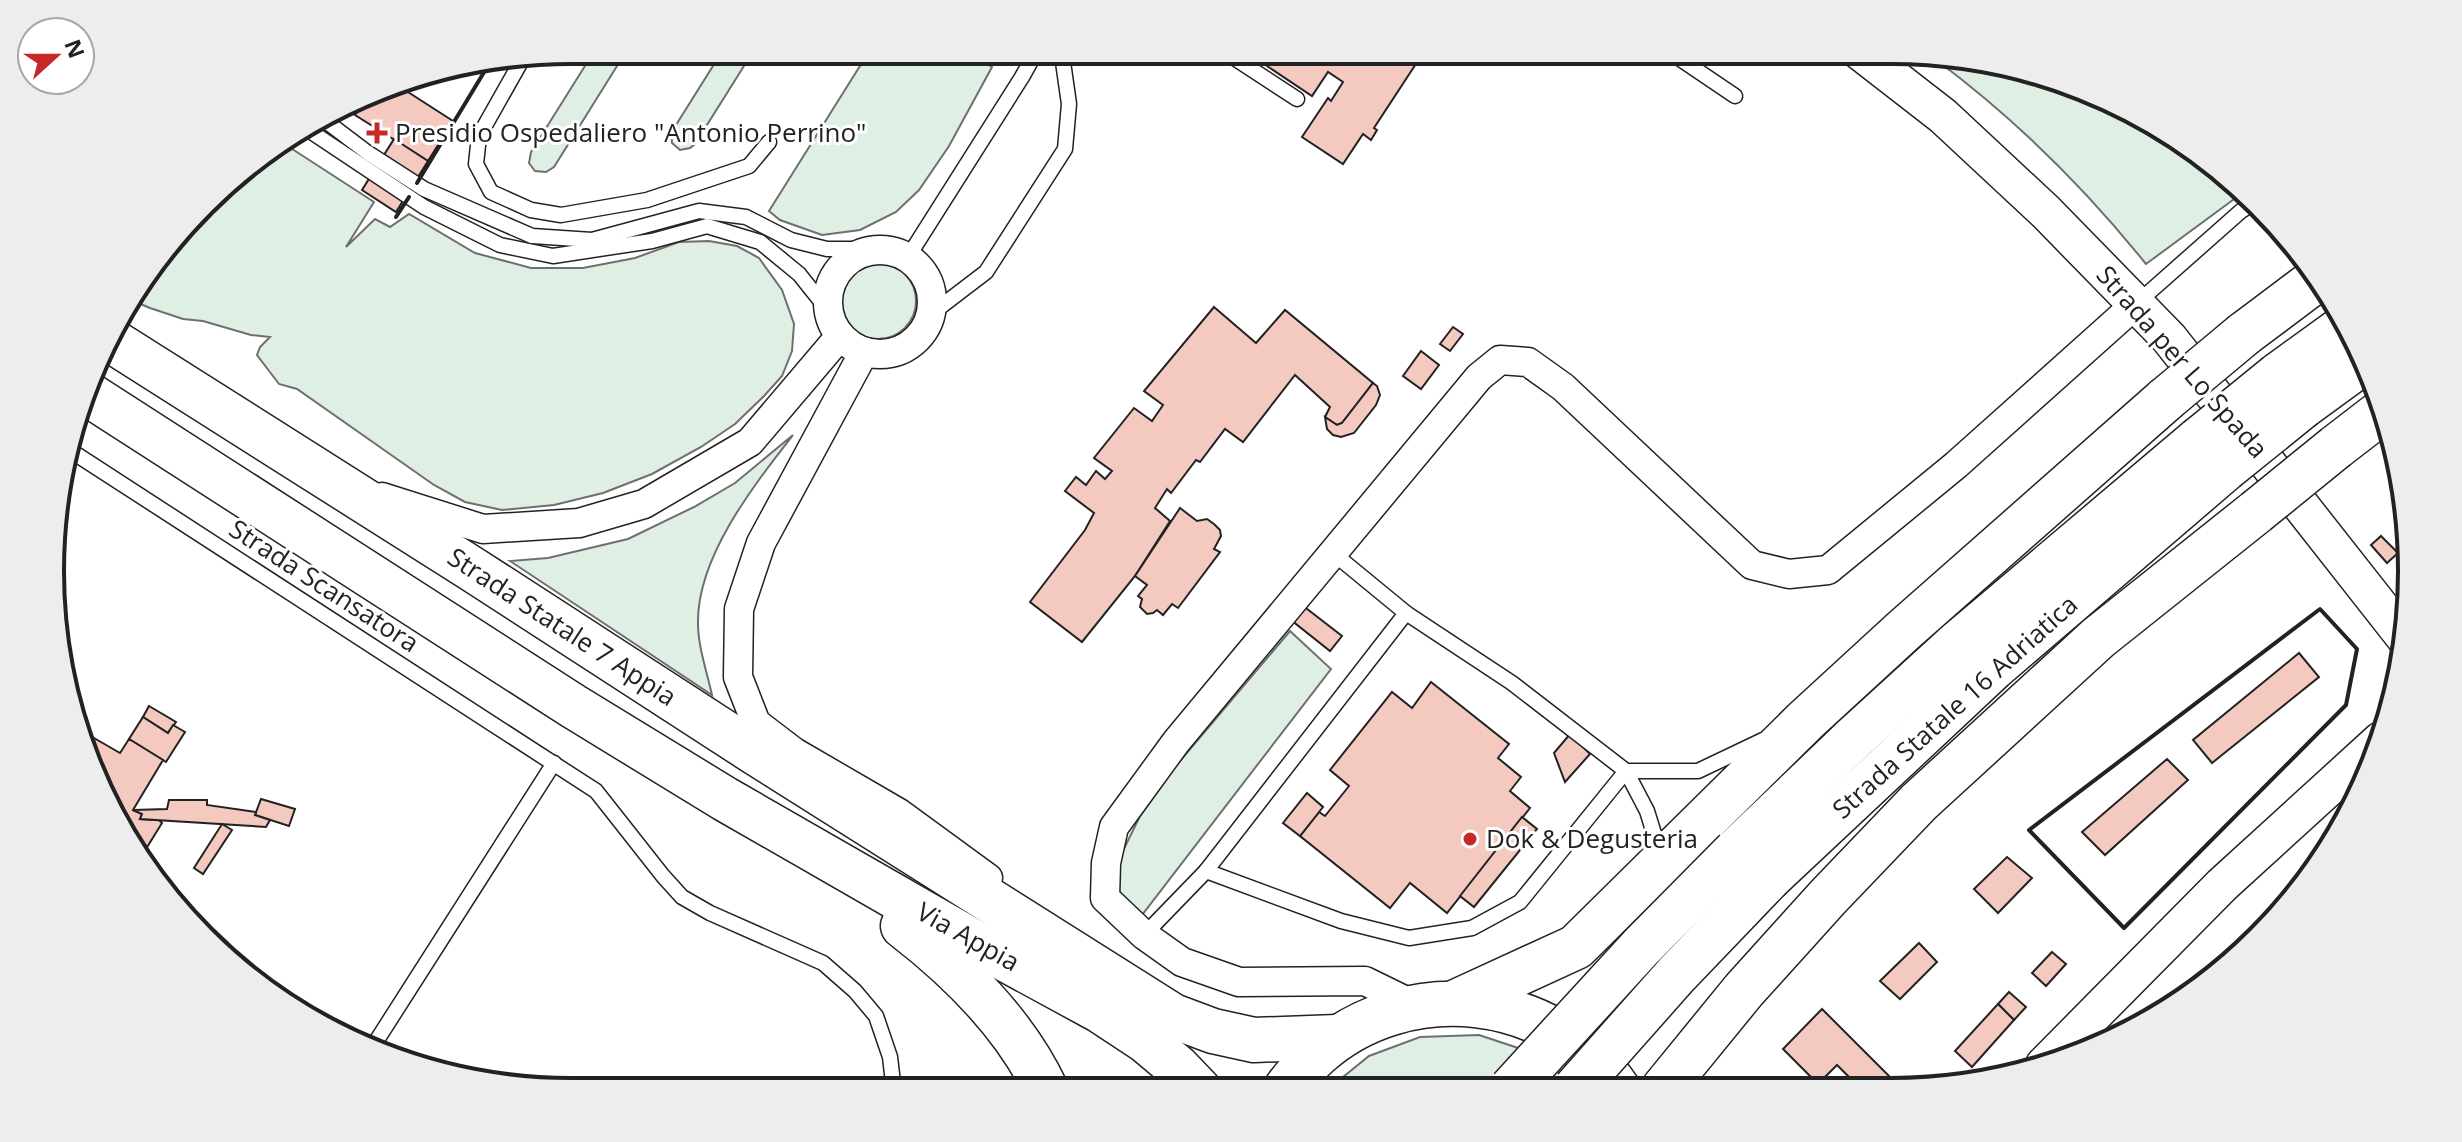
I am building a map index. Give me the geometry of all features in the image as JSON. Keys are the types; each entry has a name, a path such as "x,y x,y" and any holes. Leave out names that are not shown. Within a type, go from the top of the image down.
{"highway":[{"path":"1293,1078 1337,1037 1375,1018 1436,1004 1576,947 1806,720 1916,619 2166,399 2310,285"},
{"path":"2290,391 2339,334"},
{"name":"Strada Statale 7 Appia","path":"117,344 1173,1016 1213,1031 1254,1040 1337,1037"},
{"name":"Strada Statale 16 Adriatica","path":"1521,1078 1641,947 1736,851 1958,643 2211,454 2290,391 2354,365"},
{"path":"95,398 573,706 725,799 894,919 943,957 984,999 1039,1078"},
{"path":"1672,1078 1744,990 1919,802 2098,638 2374,418"},
{"name":"Strada Statale 16 Adriatica","path":"1585,1078 1676,975 1770,877 1993,668 2211,454"},
{"name":"Via Appia","path":"725,799 1099,1010 1146,1041 1188,1078"},
{"path":"1436,1004 1512,1012 1564,1035 1611,1078"}],"street":[{"name":"Strada per Lo Spada","path":"1876,64 1943,116 2137,303 2198,375 2395,625"},
{"path":"876,249 892,250 908,257 920,267 932,297 931,314 924,330 913,342 898,351 881,354 864,352 851,346 832,324 827,309 828,292 834,276 845,262 859,253 876,249"},
{"path":"1436,1004 1365,981 1239,982 1182,962 1144,935 1105,898 1106,863 1114,827 1176,742 1479,377 1500,360 1528,362 1563,387 1752,565 1789,574 1828,570 1956,465 2137,303"},
{"path":"332,479 483,529 579,523 644,504 750,442 840,336"},
{"path":"864,352 761,543 739,609 738,677 756,723 794,752 899,813 954,851 1002,888 1015,915"},
{"path":"2060,1049 2222,885 2362,757"}],"lane":[{"path":"908,257 1029,64"},
{"path":"931,314 986,272 1065,149 1069,104 1063,64"},
{"path":"1243,64 1297,99"},
{"path":"1688,64 1735,96"},
{"path":"518,67 479,136 476,164 491,192 531,210 561,215 647,200 749,166 769,142"},
{"path":"331,125 424,189 532,236 592,240 699,211 746,217 791,240 827,249 876,249"},
{"path":"314,134 424,207 500,245 553,256 652,241 707,226 760,242 799,274 827,309"},
{"path":"2137,303 2246,208"},
{"name":"Strada Scansatora","path":"78,455 596,791 682,897 710,913 823,963 855,991 876,1016 890,1057 892,1078"},
{"path":"1333,553 1406,613 1512,683 1626,771 1647,811 1656,840 1637,888"},
{"path":"1144,935 1206,871 1406,613"},
{"path":"1626,771 1698,771 1806,720"},
{"path":"378,1039 554,763"},
{"path":"1206,871 1341,921 1409,938 1472,928 1520,902 1626,771"}],"green space":[{"path":"586,64 618,64 554,167 546,172 535,171 529,163 531,152"},
{"path":"714,64 745,64 695,144 680,150 672,143 671,133"},
{"path":"861,64 987,64 992,67 949,146 919,190 896,212 860,230 822,235 780,220 769,211"},
{"path":"1945,67 2022,81 2115,116 2173,149 2235,199 2146,264 2047,155"},
{"path":"291,148 374,202 346,247 375,219 390,227 409,214 475,253 531,268 583,268 635,258 679,242 709,241 737,246 759,258 782,290 794,324 792,351 782,376 735,424 701,447 652,474 603,493 554,505 502,510 465,502 434,485 297,389 279,384 257,355 270,337 183,319 140,304 190,237 212,212"},
{"path":"878,263 893,266 905,274 913,286 916,301 913,316 905,328 893,336 878,339 863,336 851,328 843,316 840,301 843,286 851,274 863,266"},
{"path":"793,435 730,523 707,573 700,598 698,632 712,695 510,561 548,558 628,539 735,483"},
{"path":"1290,631 1331,669 1142,915 1124,902 1118,888 1118,861 1140,816 1175,767"},
{"path":"1479,1035 1536,1054 1565,1078 1342,1078 1369,1056 1420,1037"}],"building":[{"path":"1264,64 1416,64 1374,128 1377,130 1371,140 1363,134 1343,164 1302,137 1328,98 1331,101 1343,82 1328,72 1312,96"},
{"path":"407,91 453,121 428,161 355,115"},
{"path":"394,139 428,161 396,212 362,190"},
{"path":"1214,307 1256,343 1285,310 1373,383 1342,423 1337,425 1325,417 1330,407 1295,375 1243,442 1225,429 1171,493 1167,489 1155,508 1170,521 1135,576 1082,642 1030,602 1085,530 1094,513 1065,491 1076,477 1086,485 1096,471 1105,479 1112,471 1094,458 1134,408 1152,421 1163,405 1144,391"},
{"path":"1453,327 1463,334 1450,351 1440,344"},
{"path":"1421,351 1439,365 1421,389 1403,376"},
{"path":"1373,383 1380,395 1376,405 1354,433 1341,437 1333,435 1327,429 1325,417 1337,425 1342,423"},
{"path":"1180,508 1197,521 1207,519 1220,530 1221,536 1214,549 1220,552 1178,608 1172,604 1163,615 1157,610 1147,614 1140,607 1142,599 1138,596 1147,585 1135,576"},
{"path":"2381,536 2397,553 2387,563 2371,545"},
{"path":"1302,605 1342,636 1330,651 1291,620"},
{"path":"2299,653 2319,677 2212,763 2193,740"},
{"path":"1431,682 1509,744 1498,758 1521,777 1510,791 1530,808 1447,913 1410,883 1390,908 1300,836 1319,812 1325,816 1349,786 1330,770 1392,692 1412,708"},
{"path":"149,706 176,722 168,733 143,717"},
{"path":"143,717 168,733 173,725 185,732 166,762 129,739"},
{"path":"1570,734 1590,754 1565,782 1554,753"},
{"path":"93,739 120,753 129,739 163,760 133,810 142,814 140,819 159,820 162,823 146,848 116,795"},
{"path":"2167,759 2188,780 2105,855 2082,832"},
{"path":"1307,793 1323,807 1300,836 1283,823"},
{"path":"261,799 295,809 289,826 255,815"},
{"path":"169,800 207,800 207,805 256,812 255,815 270,820 266,827 140,819 142,814 133,810 167,809"},
{"path":"1522,817 1537,829 1474,907 1460,896"},
{"path":"222,824 232,830 203,874 194,868"},
{"path":"2007,857 2032,878 1998,913 1974,889"},
{"path":"1919,943 1937,962 1900,999 1880,981"},
{"path":"2052,952 2066,964 2046,986 2032,973"},
{"path":"2009,992 2026,1007 2014,1020 1998,1004"},
{"path":"1998,1004 2014,1020 1972,1067 1955,1051"},
{"path":"1822,1009 1891,1078 1850,1078 1837,1065 1824,1078 1812,1078 1783,1049"}],"wall":[{"path":"417,183 484,72"},
{"path":"396,217 409,197"},
{"path":"2320,609 2357,649 2346,705 2124,928 2029,830 2320,609"}],"place":[{"name":"Presidio Ospedaliero \"Antonio Perrino\"","path":"377,133"},
{"name":"Dok & Degusteria","path":"1470,839"}]}
